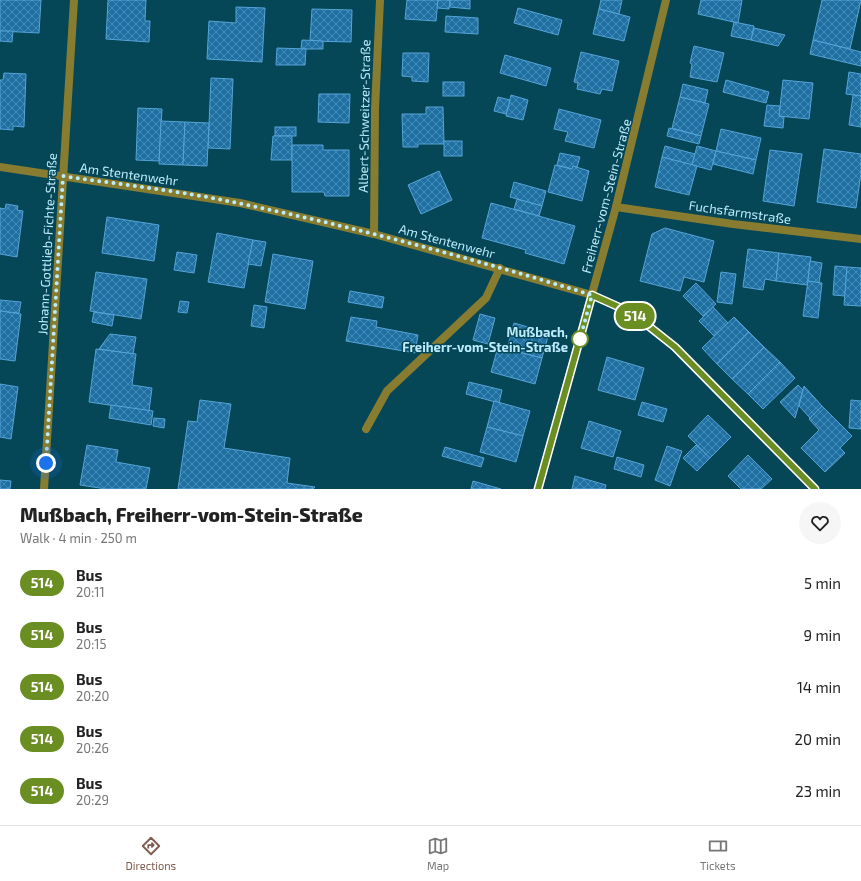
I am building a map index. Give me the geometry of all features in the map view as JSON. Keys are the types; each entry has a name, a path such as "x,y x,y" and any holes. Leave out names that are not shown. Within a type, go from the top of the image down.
{"street":[{"name":"Johann-Gottlieb-Fichte-Straße","path":"44,489 74,0"},
{"name":"Albert-Schweitzer-Straße","path":"374,234 375,109 380,0"},
{"name":"Freiherr-vom-Stein-Straße","path":"538,489 616,206 666,0"},
{"name":"Am Stentenwehr","path":"0,167 240,203 374,234 500,268 592,295 621,308 641,320 675,347 815,489"},
{"name":"Fuchsfarmstraße","path":"616,206 741,225 861,239"},
{"path":"366,429 387,391 486,298 500,268"}],"building":[{"path":"0,0 41,0 39,33 0,31"},
{"path":"108,0 146,0 145,21 150,21 149,42 106,39"},
{"path":"407,0 438,0 436,21 405,19"},
{"path":"438,0 450,0 449,9 437,8"},
{"path":"450,0 470,0 470,9 450,7"},
{"path":"601,0 622,0 619,14 599,9"},
{"path":"701,0 742,0 738,23 698,14"},
{"path":"822,0 861,0 850,49 813,40"},
{"path":"236,7 265,8 262,62 207,59 209,21 236,23"},
{"path":"518,8 562,20 558,35 514,23"},
{"path":"312,9 352,10 351,42 310,41"},
{"path":"599,9 630,17 624,41 593,34"},
{"path":"446,16 478,18 478,34 445,32"},
{"path":"734,22 754,26 751,40 731,36"},
{"path":"754,28 785,35 778,46 751,40"},
{"path":"0,31 13,31 12,42 0,41"},
{"path":"302,40 323,41 323,49 301,49"},
{"path":"813,40 861,52 861,66 810,54"},
{"path":"694,46 724,53 717,82 690,77 692,64 690,63"},
{"path":"277,48 306,49 305,65 276,65"},
{"path":"581,52 619,61 612,91 602,89 600,94 577,89 578,83 574,82"},
{"path":"403,53 429,53 428,82 412,81 412,77 402,76"},
{"path":"505,55 551,68 546,86 500,73"},
{"path":"849,72 861,74 861,96 846,94"},
{"path":"4,73 26,74 24,127 13,126 13,130 0,129 0,80 3,80"},
{"path":"211,78 233,79 230,149 208,148"},
{"path":"726,80 769,92 766,103 723,92"},
{"path":"783,80 813,83 809,119 779,116"},
{"path":"443,82 464,82 464,96 443,96"},
{"path":"683,84 708,90 705,103 680,97"},
{"path":"319,94 350,94 349,123 318,122"},
{"path":"511,95 528,100 523,120 506,116"},
{"path":"853,95 861,96 861,127 849,125"},
{"path":"498,97 510,100 506,114 494,111"},
{"path":"680,97 709,104 701,136 672,128"},
{"path":"767,105 780,106 779,116 784,117 783,128 764,126"},
{"path":"426,107 443,107 444,144 418,144 418,147 403,147 402,114 426,114"},
{"path":"138,108 162,109 159,161 136,160"},
{"path":"559,109 601,120 594,148 565,141 568,132 554,129"},
{"path":"161,121 185,122 183,165 159,164"},
{"path":"185,122 209,123 207,166 183,165"},
{"path":"275,127 296,127 296,136 275,136"},
{"path":"669,128 701,136 699,144 667,136"},
{"path":"721,129 761,138 756,160 716,151"},
{"path":"273,136 292,136 292,160 271,160"},
{"path":"444,141 462,141 462,156 444,156"},
{"path":"292,145 323,145 323,150 349,150 349,196 325,196 324,192 292,192"},
{"path":"665,146 695,154 692,165 662,157"},
{"path":"697,146 716,151 711,170 692,165"},
{"path":"824,149 861,154 861,173 856,208 817,202"},
{"path":"770,150 802,154 794,206 763,201"},
{"path":"716,151 756,160 753,174 713,164"},
{"path":"560,153 580,157 577,167 573,166 572,169 557,165"},
{"path":"662,157 697,166 689,195 655,187"},
{"path":"555,165 572,169 573,166 589,171 582,201 548,192"},
{"path":"439,171 452,200 421,214 408,185"},
{"path":"514,182 546,191 542,206 510,197"},
{"path":"517,199 542,206 539,216 514,209"},
{"path":"491,203 575,226 564,264 525,253 526,250 482,238"},
{"path":"6,204 18,206 17,210 23,211 17,257 0,254 0,208 5,209"},
{"path":"107,217 159,225 154,261 102,253"},
{"path":"665,228 714,241 704,282 684,277 680,291 640,281 652,234"},
{"path":"217,233 253,240 244,288 208,282"},
{"path":"253,240 266,242 261,266 248,264"},
{"path":"748,249 779,253 776,281 765,279 763,290 743,287"},
{"path":"177,252 197,255 194,273 174,270"},
{"path":"779,253 811,257 807,285 776,281"},
{"path":"273,254 313,261 305,309 265,302"},
{"path":"810,261 822,263 819,283 808,281"},
{"path":"835,266 847,267 845,296 833,295"},
{"path":"847,267 861,268 861,306 844,305"},
{"path":"96,272 147,279 141,319 90,311"},
{"path":"721,272 736,274 732,304 717,302"},
{"path":"808,281 822,283 818,318 803,316"},
{"path":"696,283 716,304 703,316 683,296"},
{"path":"350,291 384,297 382,308 348,302"},
{"path":"0,300 21,302 19,313 0,311"},
{"path":"180,301 189,302 187,313 178,312"},
{"path":"254,305 267,307 264,328 251,326"},
{"path":"713,307 728,323 714,336 699,321"},
{"path":"0,311 21,314 15,361 0,359"},
{"path":"94,312 114,315 112,326 92,322"},
{"path":"480,314 495,318 488,344 473,340"},
{"path":"351,317 377,321 376,327 418,335 415,353 346,341"},
{"path":"734,317 749,332 717,364 702,348"},
{"path":"514,323 549,333 542,358 507,349"},
{"path":"749,332 764,347 732,379 717,364"},
{"path":"110,334 136,337 133,354 99,349"},
{"path":"498,347 542,358 535,384 491,372"},
{"path":"764,347 780,362 748,394 732,379"},
{"path":"96,349 136,354 132,385 152,388 149,411 89,402"},
{"path":"607,357 644,368 635,400 598,390"},
{"path":"780,362 795,378 763,409 748,394"},
{"path":"469,382 502,390 499,403 466,394"},
{"path":"0,384 18,387 11,439 0,437"},
{"path":"798,385 803,390 795,418 780,402"},
{"path":"804,386 822,406 810,418 799,406"},
{"path":"200,400 231,404 224,448 290,458 287,483 315,487 313,489 178,489 188,421 197,422"},
{"path":"851,400 861,401 861,429 849,428"},
{"path":"494,401 530,411 523,436 487,427"},
{"path":"642,402 667,409 663,422 638,415"},
{"path":"111,405 153,411 151,425 109,418"},
{"path":"822,406 852,436 840,448 845,453 825,472 801,448 819,430 809,419"},
{"path":"708,415 731,437 710,458 688,436"},
{"path":"154,418 165,419 164,428 153,426"},
{"path":"589,421 621,431 613,457 581,448"},
{"path":"487,427 523,436 516,462 480,452"},
{"path":"87,445 118,450 116,462 150,468 146,489 106,489 80,485"},
{"path":"696,445 710,458 697,471 683,458"},
{"path":"667,446 682,451 670,486 655,480"},
{"path":"445,447 484,458 481,467 442,456"},
{"path":"748,455 772,479 761,489 741,489 728,476"},
{"path":"617,457 644,465 641,477 614,469"},
{"path":"575,476 606,485 605,489 572,489"},
{"path":"0,480 11,481 10,489 0,489"},
{"path":"473,481 501,489 471,489"}],"bus line":[{"name":"514","path":"538,489 592,295 621,308 641,320 675,347 815,489"}],"place":[{"name":"Mußbach, Freiherr-vom-Stein-Straße","path":"580,339"}],"route":[{"path":"46,463 63,176 240,203 303,217 374,234 592,295 580,339"}]}
